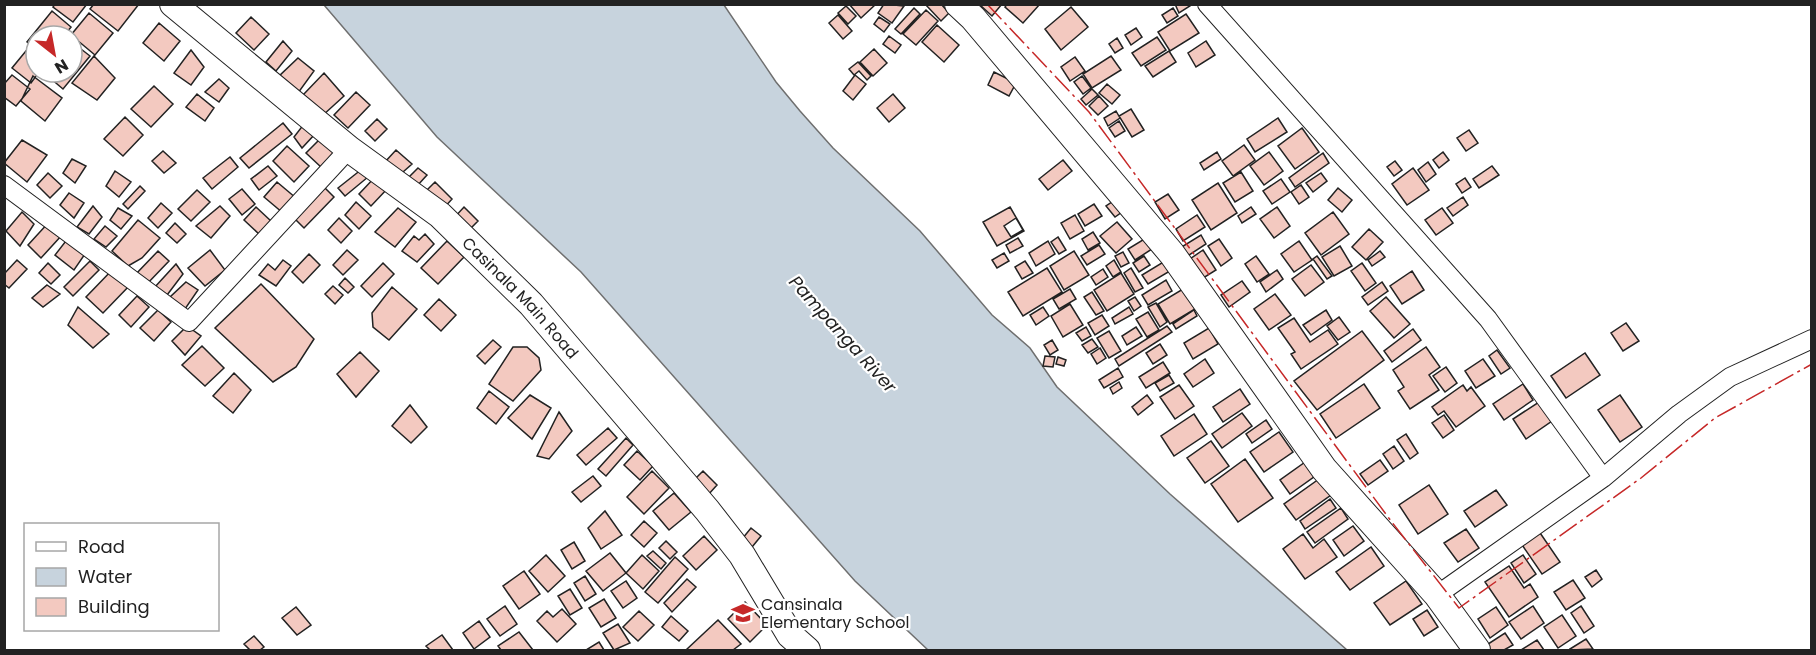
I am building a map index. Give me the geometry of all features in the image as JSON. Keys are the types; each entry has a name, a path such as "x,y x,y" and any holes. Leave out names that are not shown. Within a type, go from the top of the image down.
{"street":[{"name":"Casinala Main Road","path":"173,4 349,149 440,215 531,304 707,510 741,555 790,635 807,651"},
{"path":"958,4 973,18 1172,254 1324,469 1437,595 1477,651"},
{"path":"1207,4 1488,319 1603,478"},
{"path":"4,185 189,322 349,149"},
{"path":"1437,595 1603,478 1679,414 1730,377 1812,339"}],"water":[{"name":"Pampanga River","path":"324,5 724,5 776,82 800,111 833,148 920,231 992,315 1030,348 1057,387 1170,494 1347,650 928,650 855,581 581,272 437,137"}],"building":[{"path":"55,4 87,4 73,22 53,7"},
{"path":"94,4 139,4 118,31 90,9"},
{"path":"849,4 876,4 861,18"},
{"path":"884,4 904,6 892,23 878,13"},
{"path":"925,4 941,4 949,13 941,21"},
{"path":"979,4 1002,4 992,16"},
{"path":"1007,4 1040,4 1023,23 1005,7"},
{"path":"1175,4 1193,4 1179,13"},
{"path":"846,6 856,16 848,24 838,13"},
{"path":"1071,7 1088,27 1061,50 1045,29"},
{"path":"914,8 920,14 901,34 895,29"},
{"path":"1173,8 1178,16 1167,23 1162,15"},
{"path":"926,10 938,21 916,45 903,34"},
{"path":"52,11 67,24 42,24"},
{"path":"89,13 113,33 95,55 84,46 84,24 80,24"},
{"path":"1186,14 1199,33 1170,51 1158,32"},
{"path":"838,15 852,31 843,39 829,23"},
{"path":"251,17 269,34 254,50 236,33"},
{"path":"879,17 890,24 884,32 874,24"},
{"path":"159,23 180,41 164,61 143,43"},
{"path":"937,25 959,45 944,62 922,42"},
{"path":"1136,28 1142,37 1131,45 1125,35"},
{"path":"889,36 901,45 895,53 883,44"},
{"path":"1157,37 1166,50 1141,66 1132,53"},
{"path":"1117,38 1123,48 1115,53 1109,44"},
{"path":"283,41 292,51 276,71 266,62"},
{"path":"1206,41 1215,55 1196,67 1188,53"},
{"path":"874,49 887,63 873,76 860,62"},
{"path":"191,50 204,67 191,85 174,73"},
{"path":"84,51 90,56 84,63"},
{"path":"1169,51 1176,62 1153,77 1145,66"},
{"path":"24,53 24,77 12,68"},
{"path":"94,56 115,78 97,100 73,84 84,84 84,68"},
{"path":"1111,56 1121,70 1092,88 1083,74"},
{"path":"1075,57 1085,71 1070,81 1061,67"},
{"path":"298,58 314,71 298,93 276,79"},
{"path":"858,62 871,76 867,80 859,71 854,75 849,69"},
{"path":"994,72 1016,83 1009,96 988,85"},
{"path":"324,73 344,96 322,116 303,95"},
{"path":"12,75 30,89 16,106 4,97 4,84"},
{"path":"855,75 866,84 853,100 843,91"},
{"path":"1082,76 1091,88 1083,94 1074,82"},
{"path":"219,79 229,88 219,102 205,92"},
{"path":"29,84 44,84 62,98 45,121 21,101"},
{"path":"57,84 67,84 63,89"},
{"path":"1107,84 1120,95 1112,104 1099,93"},
{"path":"154,86 173,104 151,127 131,109"},
{"path":"1092,89 1098,95 1086,105 1081,99"},
{"path":"356,92 370,105 348,128 334,115"},
{"path":"197,94 214,108 205,121 186,107"},
{"path":"893,94 905,108 889,122 877,108"},
{"path":"1099,96 1108,106 1098,115 1089,106"},
{"path":"1131,109 1144,130 1132,137 1119,116"},
{"path":"1116,111 1120,118 1108,126 1104,118"},
{"path":"125,117 143,135 123,156 104,139"},
{"path":"1278,118 1287,132 1255,152 1247,139"},
{"path":"377,119 387,129 375,141 365,131"},
{"path":"1119,121 1125,131 1115,137 1109,128"},
{"path":"283,123 292,134 249,168 240,158"},
{"path":"304,124 315,134 302,148 294,137"},
{"path":"1302,128 1319,152 1295,169 1278,146"},
{"path":"1469,130 1478,143 1466,151 1457,138"},
{"path":"320,139 336,154 322,168 306,153"},
{"path":"22,140 47,155 27,182 4,163"},
{"path":"1244,145 1255,160 1233,176 1222,161"},
{"path":"287,146 309,166 294,182 273,161"},
{"path":"396,150 412,164 403,172 394,170 385,162"},
{"path":"163,151 176,163 164,173 152,161"},
{"path":"1217,152 1221,159 1204,170 1200,163"},
{"path":"1269,152 1283,171 1264,185 1250,166"},
{"path":"1443,152 1449,160 1439,168 1433,160"},
{"path":"1323,153 1329,163 1295,187 1289,178"},
{"path":"230,157 238,167 212,189 203,178"},
{"path":"72,159 86,166 75,183 63,173"},
{"path":"1063,160 1072,171 1048,190 1039,179"},
{"path":"1395,161 1402,170 1394,176 1387,167"},
{"path":"1428,162 1436,174 1426,182 1418,170"},
{"path":"268,166 277,176 259,190 251,179"},
{"path":"1492,166 1499,175 1479,188 1473,179"},
{"path":"418,168 427,175 417,186 408,178"},
{"path":"1413,168 1429,190 1407,205 1392,184"},
{"path":"362,169 368,177 345,196 338,188"},
{"path":"115,171 131,182 119,197 106,186"},
{"path":"1241,172 1253,191 1235,202 1223,183"},
{"path":"48,173 62,186 50,198 37,185"},
{"path":"1321,173 1327,181 1313,192 1306,183"},
{"path":"376,176 388,188 371,206 359,194"},
{"path":"1465,178 1471,187 1462,193 1456,184"},
{"path":"1281,179 1290,192 1272,204 1263,191"},
{"path":"277,182 296,198 283,213 264,197"},
{"path":"435,182 452,199 443,209 425,192"},
{"path":"1218,183 1237,213 1211,230 1192,200"},
{"path":"1301,185 1309,197 1299,204 1291,192"},
{"path":"140,186 145,191 128,209 123,204"},
{"path":"324,187 334,197 304,228 294,218"},
{"path":"1338,188 1352,200 1342,212 1328,200"},
{"path":"242,189 255,204 242,215 229,199"},
{"path":"197,190 210,202 191,221 178,209"},
{"path":"69,193 84,203 74,218 60,205"},
{"path":"1168,194 1179,210 1165,219 1155,202"},
{"path":"1121,196 1129,207 1115,217 1106,206"},
{"path":"1463,197 1468,205 1453,216 1447,208"},
{"path":"356,202 371,216 359,229 345,215"},
{"path":"161,203 172,213 158,228 148,218"},
{"path":"1094,204 1102,216 1085,226 1078,214"},
{"path":"93,206 102,217 89,234 77,227"},
{"path":"220,206 230,216 211,238 196,226"},
{"path":"256,207 272,222 260,235 244,220"},
{"path":"464,207 478,221 467,232 453,219"},
{"path":"1010,207 1024,231 997,246 983,222","holes":["1016,218 1023,230 1011,237 1004,226"]},
{"path":"1251,207 1256,214 1242,223 1238,216"},
{"path":"1277,207 1290,226 1274,238 1260,219"},
{"path":"118,208 132,216 121,229 110,220"},
{"path":"398,208 416,222 395,247 375,232"},
{"path":"1442,208 1453,223 1436,235 1425,220"},
{"path":"22,212 34,224 20,246 6,231"},
{"path":"1333,212 1349,234 1321,255 1305,233"},
{"path":"1075,215 1084,231 1070,239 1061,223"},
{"path":"1197,215 1205,227 1183,241 1176,229"},
{"path":"339,218 352,231 341,243 328,230"},
{"path":"138,220 160,238 142,258 128,266 112,251"},
{"path":"49,222 62,235 41,258 28,245"},
{"path":"1117,222 1132,239 1116,253 1100,236"},
{"path":"175,223 186,234 177,243 166,233"},
{"path":"105,226 117,236 106,247 94,239"},
{"path":"1369,229 1383,242 1366,260 1352,247"},
{"path":"1093,232 1100,243 1088,250 1082,239"},
{"path":"425,234 434,244 417,262 402,251 414,236 419,240"},
{"path":"1201,235 1206,244 1186,257 1180,248"},
{"path":"69,237 87,251 74,270 55,255"},
{"path":"1058,237 1066,250 1059,254 1051,242"},
{"path":"1018,238 1023,246 1010,253 1006,245"},
{"path":"1146,238 1152,249 1135,260 1128,249"},
{"path":"1219,239 1232,258 1221,266 1208,246"},
{"path":"447,241 464,257 438,284 421,268"},
{"path":"1048,241 1055,254 1036,266 1029,253"},
{"path":"1299,241 1312,260 1294,272 1281,254"},
{"path":"1099,245 1105,254 1087,265 1081,256"},
{"path":"1340,246 1352,266 1334,276 1322,257"},
{"path":"210,250 225,270 205,286 188,268"},
{"path":"347,250 358,260 343,275 333,265"},
{"path":"1203,250 1216,270 1200,280 1187,261"},
{"path":"158,251 169,261 146,285 135,275"},
{"path":"1074,251 1089,275 1064,290 1050,266"},
{"path":"1380,251 1385,257 1372,266 1368,260"},
{"path":"1123,252 1129,263 1121,267 1115,256"},
{"path":"1004,253 1009,261 997,268 992,260"},
{"path":"309,254 320,265 303,283 292,272"},
{"path":"1144,256 1150,265 1139,272 1133,263"},
{"path":"1256,256 1269,274 1257,282 1245,264"},
{"path":"1317,256 1332,276 1327,279 1313,259"},
{"path":"17,260 27,269 9,288 4,284 4,274"},
{"path":"283,260 291,266 276,286 259,275 268,264 275,270"},
{"path":"1114,260 1121,272 1113,277 1106,266"},
{"path":"90,261 99,270 73,296 64,287"},
{"path":"1025,261 1033,273 1022,279 1015,267"},
{"path":"1165,261 1170,271 1148,284 1142,275"},
{"path":"48,263 60,275 51,284 39,273"},
{"path":"383,263 394,274 372,297 361,286"},
{"path":"1362,263 1376,283 1365,291 1351,271"},
{"path":"176,264 183,274 164,299 154,288"},
{"path":"1311,265 1324,282 1305,296 1292,279"},
{"path":"114,268 131,284 103,313 86,297"},
{"path":"1047,268 1062,292 1023,316 1008,292"},
{"path":"1131,268 1143,288 1135,292 1124,273"},
{"path":"1103,269 1108,277 1096,285 1091,277"},
{"path":"1277,270 1283,279 1266,292 1260,282"},
{"path":"1412,271 1424,290 1402,304 1390,286"},
{"path":"1121,273 1134,294 1107,311 1094,290"},
{"path":"345,278 354,287 348,293 339,285"},
{"path":"1166,280 1172,291 1148,305 1142,295"},
{"path":"1242,281 1250,292 1229,307 1221,295"},
{"path":"186,282 198,290 185,309 169,298"},
{"path":"1382,282 1388,291 1368,305 1362,297"},
{"path":"261,284 314,339 296,367 273,382 215,328"},
{"path":"47,285 60,294 43,307 32,298"},
{"path":"333,286 343,295 335,304 325,294"},
{"path":"392,287 417,309 389,340 373,327 372,313"},
{"path":"1070,289 1076,299 1059,309 1053,299"},
{"path":"1183,289 1195,309 1170,324 1158,304"},
{"path":"1092,292 1104,311 1096,315 1084,297"},
{"path":"1275,294 1291,315 1269,330 1254,309"},
{"path":"137,296 149,307 131,327 119,315"},
{"path":"1135,297 1141,306 1134,311 1128,301"},
{"path":"1386,297 1410,324 1394,338 1370,311"},
{"path":"439,299 456,315 441,331 424,315"},
{"path":"1156,303 1167,322 1160,327 1148,307"},
{"path":"1070,304 1083,325 1063,337 1051,316"},
{"path":"78,307 109,334 93,348 68,325"},
{"path":"1043,307 1049,316 1036,325 1030,315"},
{"path":"1129,307 1133,314 1115,324 1112,318"},
{"path":"158,310 171,322 154,341 140,328"},
{"path":"1194,310 1197,316 1176,329 1173,324"},
{"path":"1326,310 1332,320 1311,335 1303,325"},
{"path":"1148,312 1159,330 1147,337 1136,319"},
{"path":"1102,315 1109,326 1095,335 1088,323"},
{"path":"1339,317 1350,332 1338,340 1327,326"},
{"path":"1294,318 1310,342 1328,330 1338,344 1301,369 1291,354 1295,352 1278,328"},
{"path":"1626,323 1639,341 1623,351 1611,333"},
{"path":"187,326 201,336 185,355 172,341"},
{"path":"1167,326 1172,332 1119,366 1115,359"},
{"path":"1086,327 1091,336 1082,341 1076,333"},
{"path":"1136,327 1142,336 1127,345 1122,336"},
{"path":"1209,328 1218,344 1193,359 1184,343"},
{"path":"1413,329 1421,340 1392,362 1384,351"},
{"path":"1109,331 1121,351 1109,358 1097,338"},
{"path":"1362,331 1384,360 1317,410 1294,381"},
{"path":"1092,339 1098,347 1088,353 1082,345"},
{"path":"493,340 501,347 485,364 477,356"},
{"path":"1052,340 1058,350 1050,355 1044,345"},
{"path":"1160,344 1167,355 1153,364 1146,353"},
{"path":"202,346 224,368 205,386 182,365"},
{"path":"513,347 527,347 539,358 541,370 513,401 489,384"},
{"path":"1426,347 1440,367 1429,375 1439,390 1410,409 1398,391 1404,387 1393,370"},
{"path":"1100,348 1106,358 1097,364 1091,354"},
{"path":"1497,350 1510,368 1501,374 1489,356"},
{"path":"360,352 379,371 356,397 337,374"},
{"path":"1585,353 1600,375 1566,398 1551,376"},
{"path":"1045,356 1055,357 1053,367 1043,366"},
{"path":"1058,357 1066,360 1064,366 1056,364"},
{"path":"1205,359 1214,373 1193,387 1184,374"},
{"path":"1483,359 1495,376 1476,388 1465,371"},
{"path":"1163,362 1170,373 1146,388 1139,377"},
{"path":"1446,367 1457,383 1445,392 1433,376"},
{"path":"1118,368 1123,377 1104,388 1099,380"},
{"path":"234,373 251,390 233,413 213,396"},
{"path":"1169,375 1174,383 1160,391 1155,383"},
{"path":"1119,382 1122,388 1113,394 1110,388"},
{"path":"1364,384 1380,408 1336,438 1320,414"},
{"path":"1523,384 1533,400 1504,420 1493,404"},
{"path":"1179,385 1194,406 1175,419 1160,397"},
{"path":"1463,385 1467,391 1471,387 1485,406 1456,427 1444,411 1438,415 1432,407"},
{"path":"1240,389 1250,404 1223,422 1213,407"},
{"path":"489,391 509,407 496,424 477,408"},
{"path":"530,395 551,408 532,439 508,418"},
{"path":"1147,395 1153,403 1138,415 1132,407"},
{"path":"1620,395 1642,427 1620,442 1598,410"},
{"path":"1539,402 1552,421 1526,439 1513,419"},
{"path":"410,405 427,427 411,443 392,426"},
{"path":"559,412 572,431 549,459 537,456"},
{"path":"1242,413 1252,426 1222,448 1212,434"},
{"path":"1194,414 1207,434 1174,456 1161,436"},
{"path":"1444,415 1454,430 1443,438 1432,423"},
{"path":"1266,420 1272,429 1252,443 1246,434"},
{"path":"608,428 617,438 586,465 577,455"},
{"path":"1279,432 1293,452 1264,472 1250,452"},
{"path":"1406,434 1418,453 1410,459 1397,440"},
{"path":"626,438 633,445 606,476 598,469"},
{"path":"1211,441 1229,466 1205,483 1187,458"},
{"path":"1394,446 1404,461 1393,469 1383,454"},
{"path":"637,451 653,466 640,480 624,465"},
{"path":"1245,459 1273,498 1238,522 1211,484"},
{"path":"1308,460 1318,474 1290,494 1280,480"},
{"path":"1380,460 1388,471 1368,485 1360,474"},
{"path":"652,471 669,488 644,514 627,497"},
{"path":"703,471 717,485 708,495 693,481"},
{"path":"593,476 601,486 581,502 572,492"},
{"path":"1319,479 1331,495 1296,520 1284,504"},
{"path":"1429,485 1448,514 1418,534 1399,505"},
{"path":"1496,490 1507,505 1475,527 1464,511"},
{"path":"674,493 691,512 669,530 653,511"},
{"path":"1330,499 1336,508 1305,529 1300,521"},
{"path":"1341,508 1348,519 1315,543 1307,532"},
{"path":"605,511 622,535 601,549 588,528"},
{"path":"644,521 657,533 644,547 631,535"},
{"path":"1353,526 1364,541 1344,556 1333,540"},
{"path":"1536,527 1560,562 1542,574 1518,539"},
{"path":"751,528 761,536 748,552 738,544"},
{"path":"1466,529 1479,548 1458,562 1444,543"},
{"path":"1303,534 1313,548 1324,539 1337,557 1305,579 1283,549"},
{"path":"704,536 717,550 696,570 683,556"},
{"path":"666,541 677,552 670,559 659,548"},
{"path":"574,542 585,561 572,569 561,550"},
{"path":"1371,547 1384,566 1350,590 1336,572"},
{"path":"653,551 666,563 661,569 647,556"},
{"path":"610,553 626,573 603,591 586,571"},
{"path":"546,555 565,576 548,592 529,571"},
{"path":"642,555 659,571 643,589 626,573"},
{"path":"1523,555 1536,574 1524,583 1511,563"},
{"path":"675,557 688,569 658,603 645,592"},
{"path":"1509,566 1524,588 1530,584 1538,597 1509,617 1485,582"},
{"path":"1596,570 1602,579 1592,587 1585,577"},
{"path":"524,571 540,594 519,609 503,586"},
{"path":"585,576 596,594 585,601 574,583"},
{"path":"687,579 696,587 672,612 664,603"},
{"path":"1573,580 1585,598 1566,610 1554,592"},
{"path":"626,581 637,598 623,608 611,591"},
{"path":"1406,581 1422,604 1390,625 1374,603"},
{"path":"570,589 582,608 570,615 558,596"},
{"path":"604,599 616,618 601,627 589,608"},
{"path":"745,602 767,625 750,642 728,619"},
{"path":"505,606 517,624 500,636 487,619"},
{"path":"1533,606 1544,623 1521,639 1509,622"},
{"path":"1581,606 1594,626 1584,633 1571,613"},
{"path":"296,607 311,625 297,635 282,618"},
{"path":"1496,607 1508,625 1490,638 1478,619"},
{"path":"562,609 576,624 557,642 537,621 547,611 553,617"},
{"path":"1427,610 1438,627 1424,636 1413,619"},
{"path":"639,611 654,625 638,641 623,627"},
{"path":"1562,615 1576,636 1558,648 1544,627"},
{"path":"671,616 688,631 679,641 662,627"},
{"path":"718,620 741,644 733,650 686,650"},
{"path":"479,621 490,637 474,649 463,633"},
{"path":"618,624 630,643 614,650 603,633"},
{"path":"519,632 533,650 501,650 498,646"},
{"path":"1505,633 1513,645 1504,650 1488,650 1485,646"},
{"path":"442,635 453,650 430,650 426,646"},
{"path":"254,636 264,647 260,650 250,650 244,644"},
{"path":"1586,639 1593,649 1570,649"},
{"path":"1537,640 1544,650 1521,650"},
{"path":"599,642 604,650 586,650"}],"power":[{"path":"987,4 1089,112 1391,521 1459,608 1641,478 1715,418 1812,364"}],"place":[{"name":"Cansinala Elementary School","path":"743,613"}]}
